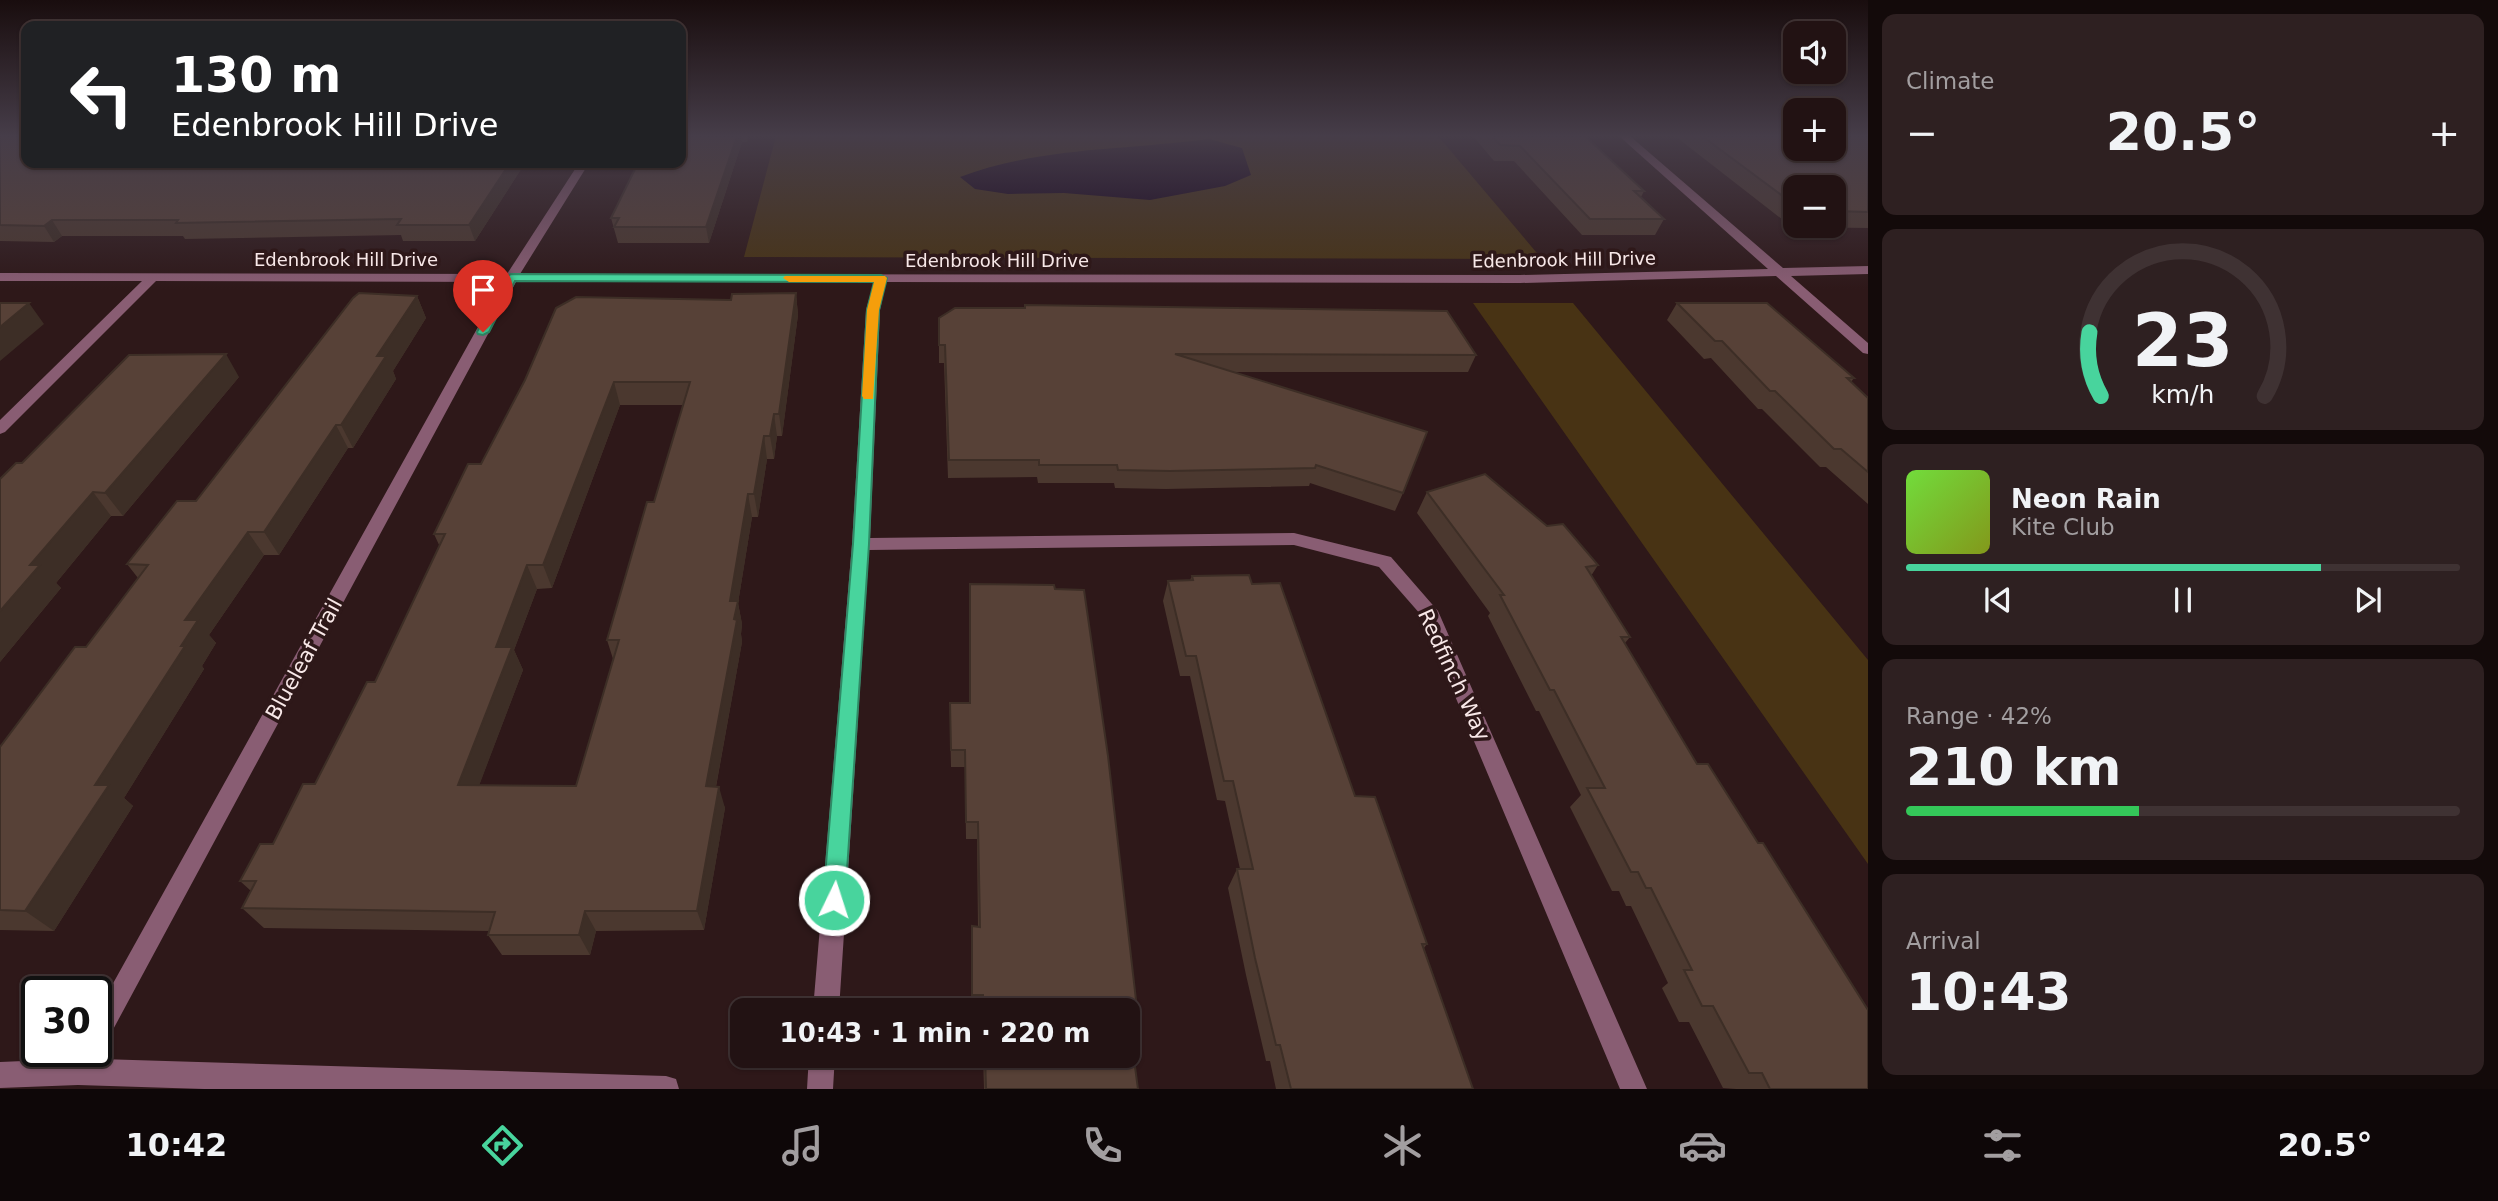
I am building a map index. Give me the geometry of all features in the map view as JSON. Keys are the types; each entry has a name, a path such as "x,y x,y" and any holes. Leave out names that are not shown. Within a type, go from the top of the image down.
{"street":[{"name":"Blueleaf Trail","path":"112,1011 511,278 569,187"},
{"path":"1682,187 1868,350"},
{"name":"Edenbrook Hill Drive","path":"0,277 1520,279 1868,270"},
{"path":"0,429 153,277"},
{"path":"826,998 861,544 873,310 881,278"},
{"name":"Redfinch Way","path":"861,544 1294,539 1385,562 1429,611 1634,1089"},
{"path":"112,1063 666,1089"},
{"path":"0,1075 52,1067"},
{"path":"820,1089 821,1068"}],"shaded area":[{"path":"763,187 1481,187 1542,259 744,257"},
{"path":"972,187 1221,187 1150,200 1064,193 1008,194"},
{"path":"1473,303 1573,303 1868,660 1868,864"}],"building":[{"path":"0,187 494,187 469,225 397,225 401,219 176,223 178,220 52,220 44,226 0,225"},
{"path":"626,187 720,187 706,227 614,227 619,218 611,218"},
{"path":"1559,187 1640,187 1644,191 1634,191 1664,219 1590,219"},
{"path":"1770,187 1783,187 1783,196"},
{"path":"1846,187 1868,187 1868,212 1846,211"},
{"path":"359,293 417,296 377,356 386,356 341,425 336,425 264,532 248,532 185,620 198,620 181,646 185,646 95,785 109,785 25,911 0,910 0,747 75,647 86,647 148,565 127,564 177,501 196,501"},
{"path":"796,293 779,414 774,414 770,436 764,436 754,494 748,494 730,601 738,601 734,619 737,620 706,786 719,787 697,911 585,911 579,935 488,935 495,912 242,908 256,881 240,881 260,844 273,844 303,784 315,784 367,682 375,682 445,534 434,534 468,464 481,464 525,380 556,308 576,297 731,300 732,294","holes":["614,382 690,382 654,502 647,502 607,640 619,640 576,786 458,785 512,647 496,647 527,565 543,565"]},
{"path":"0,303 29,303 0,327"},
{"path":"1677,303 1767,303 1854,378 1847,378 1868,398 1868,472 1841,449 1834,449 1775,391 1770,391 1722,341 1715,341"},
{"path":"1025,305 1447,311 1476,355 1175,354 1427,432 1403,493 1316,465 1315,468 1170,471 1118,470 1117,465 1039,465 1039,460 949,460 945,345 939,345 939,318 955,308 1025,308"},
{"path":"226,354 105,493 93,492 30,565 40,565 0,611 0,479 16,463 22,463 129,355"},
{"path":"1485,474 1547,526 1563,524 1598,565 1586,567 1630,637 1621,637 1697,764 1708,764 1758,843 1763,843 1868,1010 1868,1089 1770,1089 1762,1073 1749,1073 1713,1006 1702,1006 1684,970 1692,970 1651,888 1646,888 1638,872 1631,872 1587,788 1605,788 1500,595 1504,595 1427,492"},
{"path":"1249,575 1252,584 1280,583 1355,796 1375,797 1427,944 1422,944 1473,1089 1291,1089 1280,1045 1276,1045 1237,869 1253,869 1233,781 1224,781 1196,656 1186,656 1168,581 1193,580 1192,576"},
{"path":"970,584 1054,585 1055,589 1084,590 1108,756 1136,998 983,998 983,995 972,995 972,926 980,927 978,822 966,822 965,750 951,750 950,703 970,703"},
{"path":"985,1068 1135,1068 1138,1089 986,1089"}],"slow traffic":[{"path":"789,278 881,278 873,310 869,396"}],"route":[{"path":"483,332 511,278 881,278 873,310 861,544 834,900"}]}
